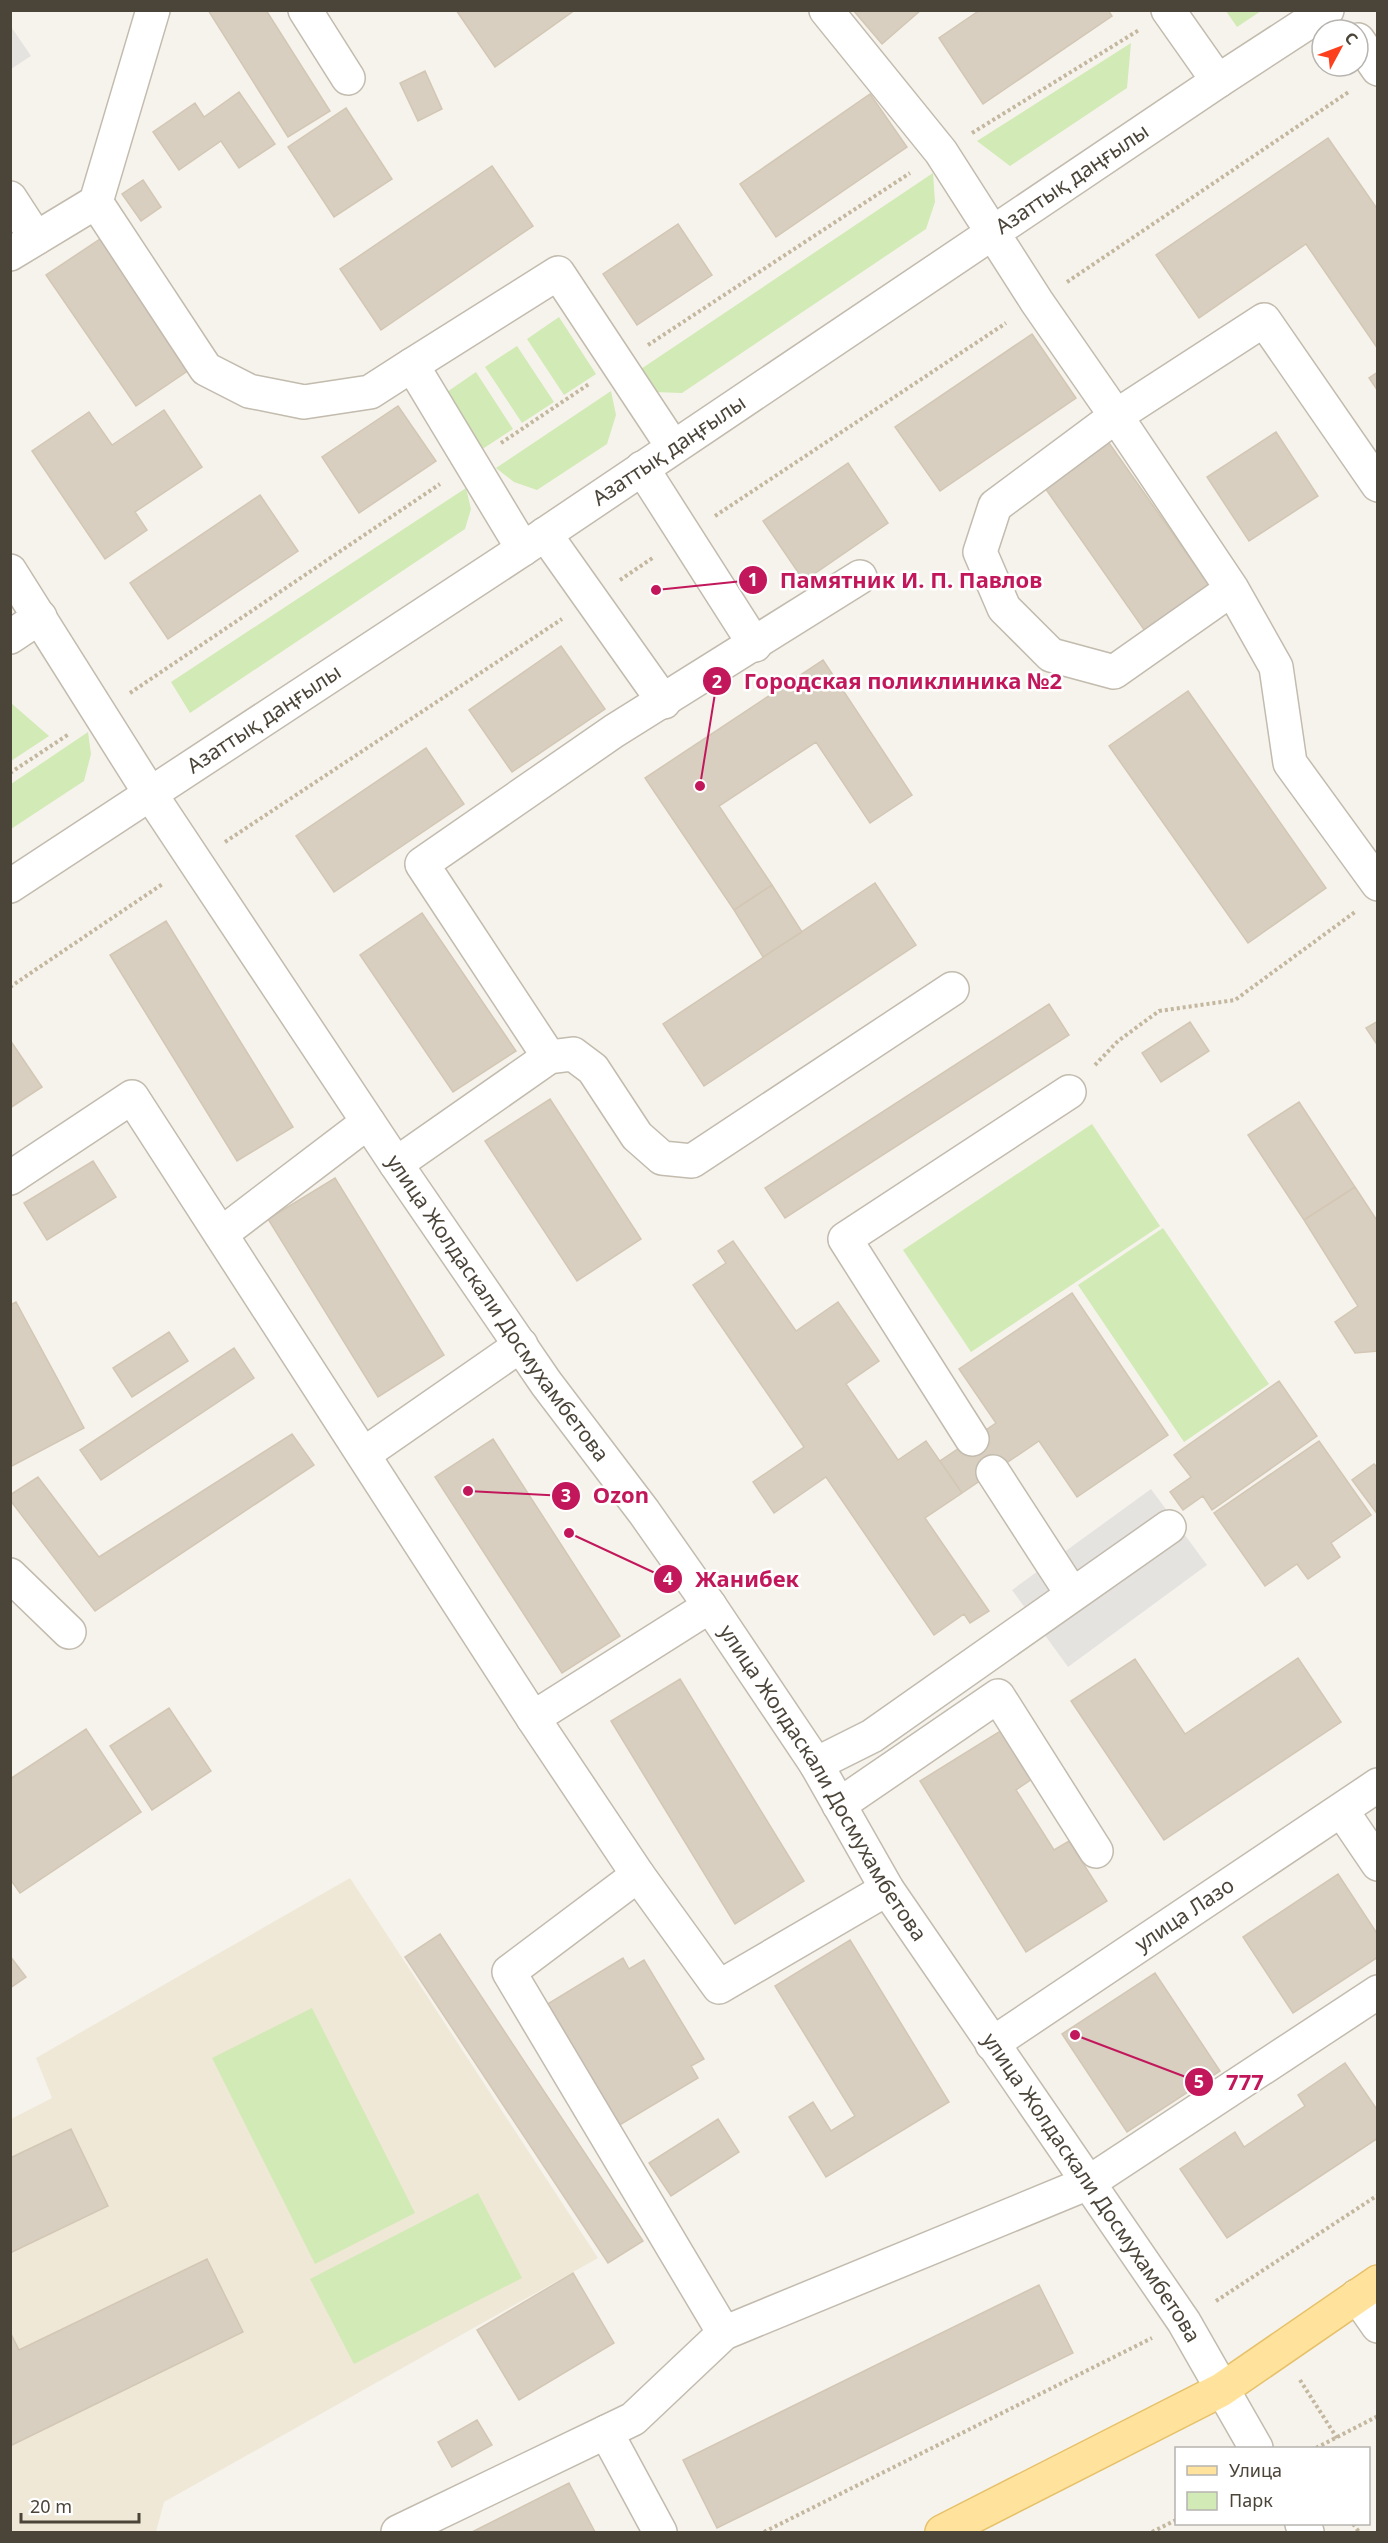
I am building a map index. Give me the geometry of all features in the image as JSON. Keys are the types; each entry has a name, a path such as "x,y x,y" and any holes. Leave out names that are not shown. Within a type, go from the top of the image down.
{"main road":[{"path":"942,2532 1221,2390 1367,2289"}],"street":[{"path":"10,198 23,246 96,202 153,10"},
{"path":"305,10 348,78"},
{"path":"826,10 941,152 992,233 1232,589 1276,667 1290,762 1368,897"},
{"path":"1167,10 1218,81"},
{"name":"Азаттық даңғылы","path":"10,886 534,541 1327,10"},
{"path":"96,202 206,369 249,391 304,402 370,392 558,273 673,447"},
{"path":"1232,589 1114,672 1051,655 1004,608 980,552 995,506 1116,417 1264,320 1377,485"},
{"path":"412,365 534,541 664,702"},
{"path":"642,468 755,645"},
{"name":"улица Жолдаскали Досмухамбетова","path":"10,571 151,795 396,1164 546,1383 644,1512 710,1606 816,1764 887,1888 1184,2322 1255,2447"},
{"path":"549,1057 422,864 614,731 860,578"},
{"path":"10,637 40,617"},
{"path":"396,1164 549,1057 573,1054 593,1068 637,1136 662,1158 692,1161 952,989"},
{"path":"972,1439 845,1239 1069,1092"},
{"path":"10,1178 132,1097 533,1718 638,1875 718,1987 887,1888"},
{"path":"220,1234 368,1122"},
{"path":"364,1454 521,1345"},
{"path":"993,1472 1072,1594"},
{"path":"816,1764 872,1736 1169,1527"},
{"path":"10,1575 69,1632"},
{"path":"533,1718 710,1606"},
{"path":"839,1805 998,1696 1096,1851"},
{"name":"улица Лазо","path":"992,2044 1377,1785"},
{"path":"1342,1810 1377,1864"},
{"path":"638,1875 509,1972 724,2333"},
{"path":"398,2532 633,2419 724,2333 1088,2182 1377,1992"},
{"path":"1367,2289 1377,2326"},
{"path":"606,2432 660,2532"}],"path":[{"path":"1118,1041 1159,1011 1235,1000 1368,897"},
{"path":"764,2532 1184,2322 1377,2194"},
{"path":"1279,2349 1337,2438"},
{"path":"1318,2447 1377,2416"},
{"path":"1152,2532 1175,2520"}],"shaded area":[{"path":"10,25 31,56 11,69 10,69"},
{"path":"1151,1489 1207,1565 1068,1667 1012,1590"},
{"path":"350,1878 598,2258 164,2502 156,2532 11,2532 11,2119 52,2098 36,2058"}],"green space":[{"path":"1226,11 1261,11 1237,27"},
{"path":"1131,43 1127,88 1010,166 977,141"},
{"path":"933,173 935,202 926,229 682,393 653,392 632,375"},
{"path":"559,317 596,374 564,395 527,339"},
{"path":"517,346 554,402 522,423 485,367"},
{"path":"476,372 513,429 481,450 444,394"},
{"path":"611,391 616,415 607,444 537,490 514,482 496,468"},
{"path":"466,488 471,509 465,529 190,713 171,682"},
{"path":"11,703 49,736 11,761"},
{"path":"88,732 91,754 84,781 11,829 11,784"},
{"path":"1092,1124 1160,1226 971,1352 903,1250"},
{"path":"1163,1228 1269,1384 1184,1442 1078,1285"},
{"path":"312,2008 415,2213 315,2264 212,2058"},
{"path":"478,2193 522,2278 354,2364 310,2279"}],"building":[{"path":"208,10 266,10 330,111 288,137"},
{"path":"456,10 575,10 495,67"},
{"path":"853,10 921,10 882,44"},
{"path":"980,10 1108,10 1112,16 983,104 939,38"},
{"path":"425,71 442,109 418,121 400,83"},
{"path":"239,92 275,144 239,168 221,141 179,170 153,132 195,103 204,117"},
{"path":"870,94 907,147 776,237 740,184"},
{"path":"346,108 392,179 334,217 288,147"},
{"path":"1328,138 1378,210 1378,349 1306,244 1199,318 1156,255"},
{"path":"492,166 533,226 381,330 340,269"},
{"path":"143,180 161,207 141,221 122,194"},
{"path":"678,224 712,275 637,325 603,274"},
{"path":"100,239 189,370 136,406 46,275"},
{"path":"1032,334 1076,398 940,491 895,427"},
{"path":"1378,372 1378,391 1369,378"},
{"path":"398,406 436,461 359,513 322,457"},
{"path":"164,410 202,467 135,512 147,530 105,559 32,451 89,412 112,445"},
{"path":"1276,432 1318,496 1249,541 1207,477"},
{"path":"1109,443 1209,585 1145,631 1045,488"},
{"path":"848,463 888,523 804,581 763,521"},
{"path":"260,495 298,551 168,639 130,583"},
{"path":"561,646 605,709 512,772 469,710"},
{"path":"823,660 912,795 870,823 816,742 719,806 772,885 734,910 645,778"},
{"path":"1188,691 1326,888 1248,943 1109,746"},
{"path":"426,748 464,804 334,892 296,836"},
{"path":"875,883 916,945 704,1086 663,1024"},
{"path":"772,885 802,932 763,957 734,910"},
{"path":"422,913 516,1051 453,1092 360,955"},
{"path":"166,921 293,1127 237,1161 110,955"},
{"path":"1049,1004 1069,1035 785,1218 765,1188"},
{"path":"1378,1021 1378,1046 1366,1028"},
{"path":"1190,1022 1209,1051 1161,1082 1142,1053"},
{"path":"10,1040 42,1087 10,1108"},
{"path":"550,1099 641,1239 577,1281 485,1141"},
{"path":"1299,1102 1355,1187 1304,1220 1248,1135"},
{"path":"93,1161 116,1197 47,1240 24,1203"},
{"path":"335,1178 444,1355 378,1397 268,1219"},
{"path":"1355,1187 1378,1222 1378,1351 1355,1353 1335,1322 1358,1306 1304,1220"},
{"path":"733,1241 796,1331 838,1302 879,1361 846,1384 898,1460 926,1441 962,1493 925,1518 989,1611 970,1623 964,1614 934,1635 826,1477 774,1513 753,1482 804,1447 693,1285 726,1263 718,1251"},
{"path":"1072,1293 1168,1435 1077,1497 1039,1441 962,1493 940,1461 996,1423 959,1369"},
{"path":"16,1302 84,1428 10,1467 10,1305"},
{"path":"169,1332 188,1361 132,1397 113,1368"},
{"path":"234,1348 254,1378 101,1480 80,1450"},
{"path":"1279,1381 1317,1436 1212,1510 1203,1496 1183,1510 1170,1492 1191,1477 1174,1455"},
{"path":"292,1434 314,1465 95,1611 10,1500 10,1495 38,1477 99,1557"},
{"path":"493,1439 620,1636 562,1673 435,1477"},
{"path":"1319,1441 1371,1515 1331,1543 1340,1557 1308,1579 1297,1564 1265,1586 1214,1513"},
{"path":"1374,1464 1378,1468 1378,1515 1352,1480"},
{"path":"1298,1658 1341,1722 1164,1840 1071,1701 1135,1659 1185,1734"},
{"path":"680,1679 804,1881 735,1924 611,1721"},
{"path":"169,1708 211,1771 152,1810 110,1746"},
{"path":"86,1729 141,1812 20,1893 10,1879 10,1779"},
{"path":"1002,1730 1032,1779 1016,1790 1054,1850 1069,1841 1107,1901 1026,1952 920,1781"},
{"path":"1338,1874 1378,1935 1378,1957 1293,2013 1243,1937"},
{"path":"440,1934 643,2241 608,2263 405,1957"},
{"path":"850,1940 949,2102 826,2177 789,2117 813,2102 831,2131 855,2116 775,1986"},
{"path":"10,1956 26,1977 10,1988"},
{"path":"623,1958 629,1969 644,1960 704,2059 691,2066 698,2078 618,2126 546,2005"},
{"path":"1155,1973 1220,2071 1127,2132 1062,2034"},
{"path":"1345,2063 1378,2111 1378,2138 1227,2238 1180,2169 1235,2132 1244,2147 1305,2106 1298,2095"},
{"path":"718,2119 739,2152 671,2196 649,2163"},
{"path":"71,2129 108,2206 10,2253 10,2158"},
{"path":"207,2259 243,2332 10,2446 10,2332 19,2350"},
{"path":"573,2273 614,2343 519,2400 477,2330"},
{"path":"1039,2285 1073,2353 717,2528 683,2460"},
{"path":"477,2420 492,2445 452,2467 438,2442"},
{"path":"569,2483 595,2532 472,2532"}],"place":[{"name":"Памятник И. П. Павлов","path":"656,590"},
{"name":"Городская поликлиника №2","path":"700,786"},
{"name":"Ozon","path":"468,1491"},
{"name":"Жанибек","path":"569,1533"},
{"name":"777","path":"1075,2035"}]}
